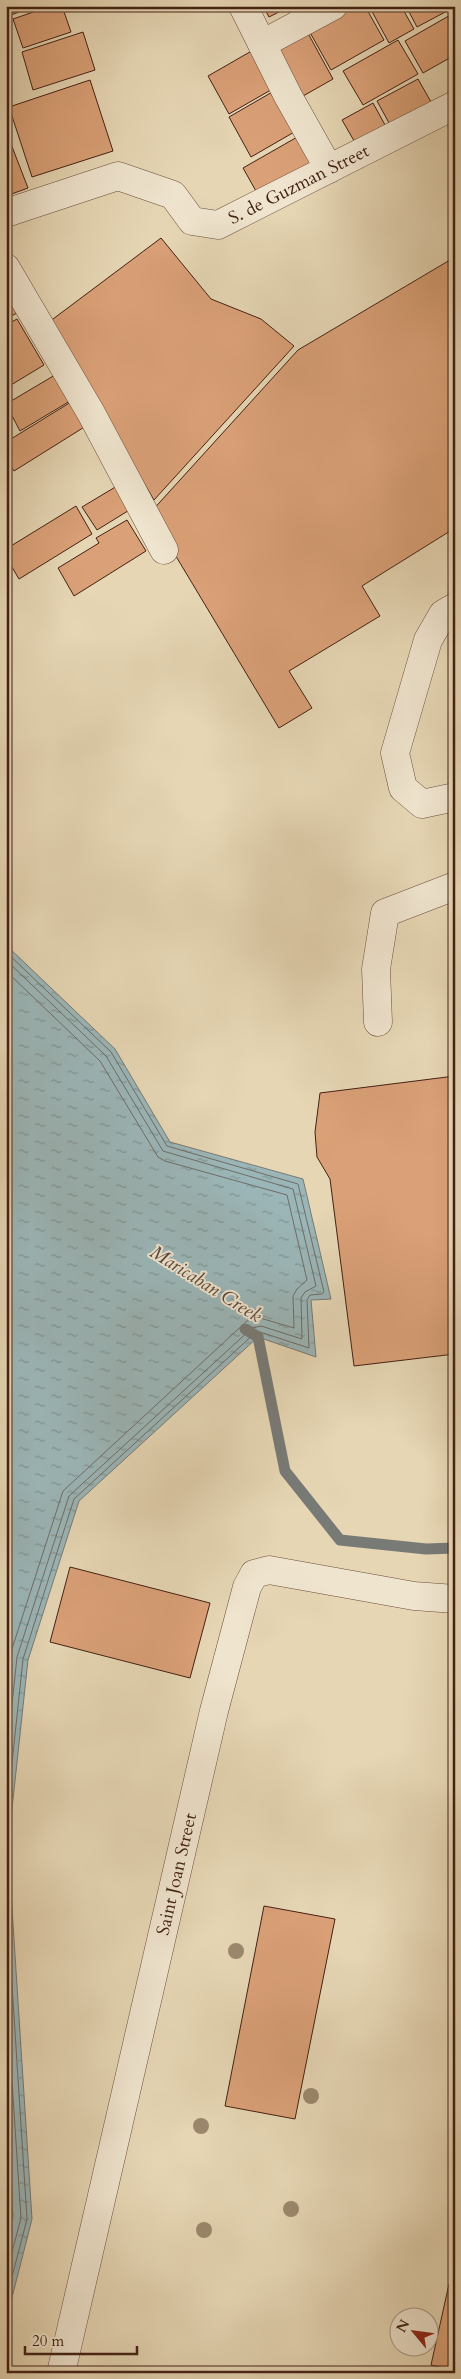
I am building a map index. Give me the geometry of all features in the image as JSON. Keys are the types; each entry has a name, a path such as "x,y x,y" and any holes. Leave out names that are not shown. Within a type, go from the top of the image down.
{"street":[{"path":"242,6 329,169"},
{"path":"262,44 333,6"},
{"name":"S. de Guzman Street","path":"6,213 118,176 173,195 192,221 218,225 455,105"},
{"path":"6,268 91,413 164,550"},
{"path":"455,606 443,614 428,640 395,754 403,788 422,804 455,797"},
{"path":"378,1022 376,970 385,912 455,886"},
{"name":"Saint Joan Street","path":"61,2373 214,1711 247,1587 254,1574 269,1570 414,1596 455,1599"}],"water":[{"path":"6,945 115,1049 170,1142 303,1179 331,1299 311,1300 316,1357 258,1337 79,1501 28,1660 8,1846 32,2219 6,2321"}],"building":[{"path":"6,6 36,6 8,16"},
{"path":"51,6 62,6 71,32 23,48 13,19"},
{"path":"263,6 291,6 269,17"},
{"path":"348,6 365,6 384,40 331,70 308,29"},
{"path":"369,6 401,6 414,29 389,43"},
{"path":"406,6 446,6 449,10 417,27"},
{"path":"454,13 455,55 423,73 405,41"},
{"path":"304,26 333,79 296,100 266,47"},
{"path":"83,32 95,70 33,90 22,52"},
{"path":"398,40 418,74 363,105 343,71"},
{"path":"255,49 276,87 229,114 208,76"},
{"path":"418,79 435,109 394,132 377,101"},
{"path":"90,80 113,151 32,177 9,107"},
{"path":"274,91 296,131 251,157 229,117"},
{"path":"373,103 390,134 360,151 342,120"},
{"path":"6,131 28,188 6,196"},
{"path":"299,136 316,168 261,200 243,168"},
{"path":"161,238 211,299 261,319 294,346 154,500 49,322"},
{"path":"455,257 455,528 362,586 380,616 289,671 312,708 279,728 150,513 298,350"},
{"path":"6,296 17,313 6,319"},
{"path":"17,319 44,365 6,388 6,325"},
{"path":"55,375 70,401 20,431 6,404"},
{"path":"71,402 86,426 14,471 6,459 6,442"},
{"path":"117,486 131,509 97,530 82,507"},
{"path":"76,506 92,534 19,579 6,557 6,549"},
{"path":"127,520 146,551 74,596 58,568 99,543 96,538"},
{"path":"455,1076 455,1354 354,1366 330,1179 317,1157 315,1132 320,1093"},
{"path":"70,1567 210,1603 190,1678 50,1642"},
{"path":"264,1906 335,1919 295,2119 225,2106"},
{"path":"449,2284 455,2286 455,2371 431,2365 433,2356 438,2356 438,2334"}],"waterway":[{"name":"Maricaban Creek","path":"245,1329 258,1337 285,1471 340,1540 426,1549 455,1548"}]}
